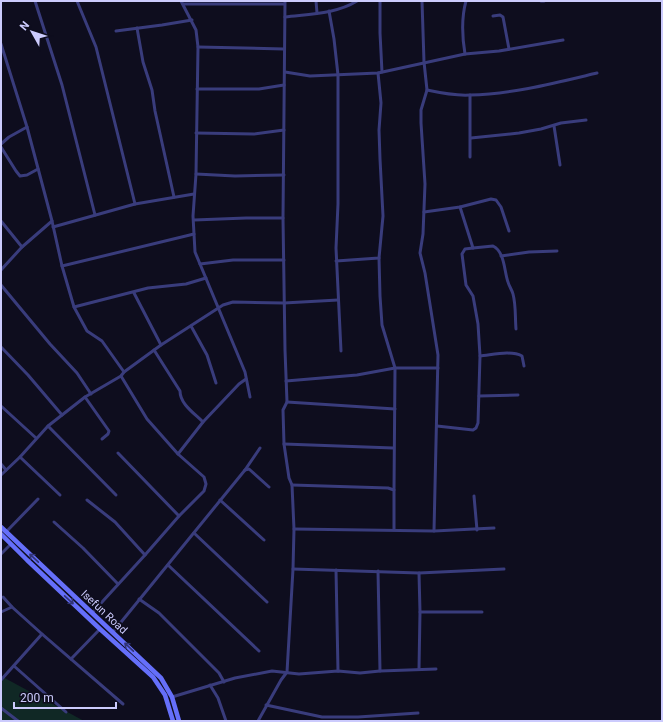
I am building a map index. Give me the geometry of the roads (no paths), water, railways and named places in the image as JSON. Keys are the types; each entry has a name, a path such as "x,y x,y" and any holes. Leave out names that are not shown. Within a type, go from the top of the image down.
{"street":[{"path":"35,1 62,85 95,215"},
{"path":"77,1 96,47 135,204"},
{"path":"316,1 317,13"},
{"path":"285,17 329,11 345,7 357,1"},
{"path":"380,1 382,72"},
{"path":"422,1 424,62 427,90 421,110 420,123 425,184 420,253 428,291 438,355 438,426 436,446 434,531"},
{"path":"465,54 462,24 463,10 466,1"},
{"path":"250,397 245,372 195,252 194,194 196,174 198,47 196,30 182,3 284,2 285,72 283,218 287,402 283,410 284,444 289,478 292,485 294,529 293,569 287,672 266,705 258,721"},
{"path":"329,11 338,75 338,204 336,261 341,351"},
{"path":"494,16 500,15 503,17 509,50"},
{"path":"116,30 162,26 192,20"},
{"path":"137,28 143,62 152,90 174,197"},
{"path":"285,72 310,76 378,73 465,54 509,50 564,40"},
{"path":"1,44 27,127 52,221 62,266 74,307 87,331 102,340 124,372"},
{"path":"198,47 284,48"},
{"path":"378,73 381,103 379,119 383,216 379,258 380,296 382,325 395,368 393,448 394,529"},
{"path":"427,90 470,95 524,90 597,73"},
{"path":"197,89 252,89 284,85"},
{"path":"470,95 470,157"},
{"path":"471,138 519,133 586,120"},
{"path":"554,126 560,165"},
{"path":"1,144 9,137 27,127"},
{"path":"196,132 254,134 284,130"},
{"path":"1,147 20,176 27,175 38,169"},
{"path":"196,174 235,176 284,175"},
{"path":"53,227 135,204 194,194"},
{"path":"424,212 460,207 491,199 496,200 501,207 509,231"},
{"path":"460,207 473,248"},
{"path":"194,220 283,218"},
{"path":"1,221 22,247"},
{"path":"1,270 22,247 52,221"},
{"path":"62,266 194,234"},
{"path":"438,426 474,430 476,428 480,356 478,324 473,296 466,285 462,254 465,249 493,246 497,249 501,256 513,294 516,328"},
{"path":"501,256 530,252 557,251"},
{"path":"336,261 379,258"},
{"path":"200,264 233,260 284,260"},
{"path":"74,307 134,293 148,288 186,284 206,278"},
{"path":"1,285 50,344 77,372 91,394"},
{"path":"134,293 161,345"},
{"path":"1,474 20,457 48,426 85,397 121,376 124,372 161,345 218,308 229,303 284,303 338,300"},
{"path":"191,326 209,360 216,383"},
{"path":"1,347 28,375 62,415"},
{"path":"154,350 180,391 180,397 184,403 203,422"},
{"path":"480,356 511,353 519,354 524,359 524,366"},
{"path":"286,381 357,375 395,368 438,368"},
{"path":"92,613 179,516 204,492 206,484 204,477 178,454 147,419 121,376"},
{"path":"178,454 203,422 239,384 246,379"},
{"path":"478,396 518,395"},
{"path":"85,397 109,431 108,434 102,439"},
{"path":"287,402 395,409"},
{"path":"1,406 36,438"},
{"path":"48,426 116,494"},
{"path":"284,444 393,448"},
{"path":"113,632 245,470 260,448"},
{"path":"118,454 179,516"},
{"path":"20,457 60,495"},
{"path":"1,464 6,470"},
{"path":"245,470 250,469 269,487"},
{"path":"292,485 388,488 394,490"},
{"path":"474,496 477,530"},
{"path":"6,532 38,500"},
{"path":"88,500 115,522 145,555"},
{"path":"220,500 264,540"},
{"path":"54,522 83,548 118,584"},
{"name":"Isefun Road","path":"1,527 113,632 153,677 165,695 173,721"},
{"path":"294,529 394,529 434,531 494,528"},
{"path":"194,533 268,602"},
{"name":"Isefun Road","path":"1,534 100,629 161,678 172,697 179,721"},
{"path":"1,554 11,544"},
{"path":"168,565 259,651"},
{"path":"293,569 419,573 504,569"},
{"path":"336,570 338,670"},
{"path":"378,571 380,671"},
{"path":"419,573 419,669"},
{"path":"3,597 42,634 123,704"},
{"path":"139,599 159,613 219,673 224,682"},
{"path":"1,612 12,607"},
{"path":"420,612 482,612"},
{"path":"71,659 100,629"},
{"path":"1,680 42,634"},
{"path":"14,666 66,712"},
{"path":"172,697 235,678 272,671 299,674 338,670 360,673 436,669"},
{"path":"210,685 218,698 226,721"},
{"path":"266,705 322,717 358,717 418,713"},
{"path":"1,708 18,721"}]}
